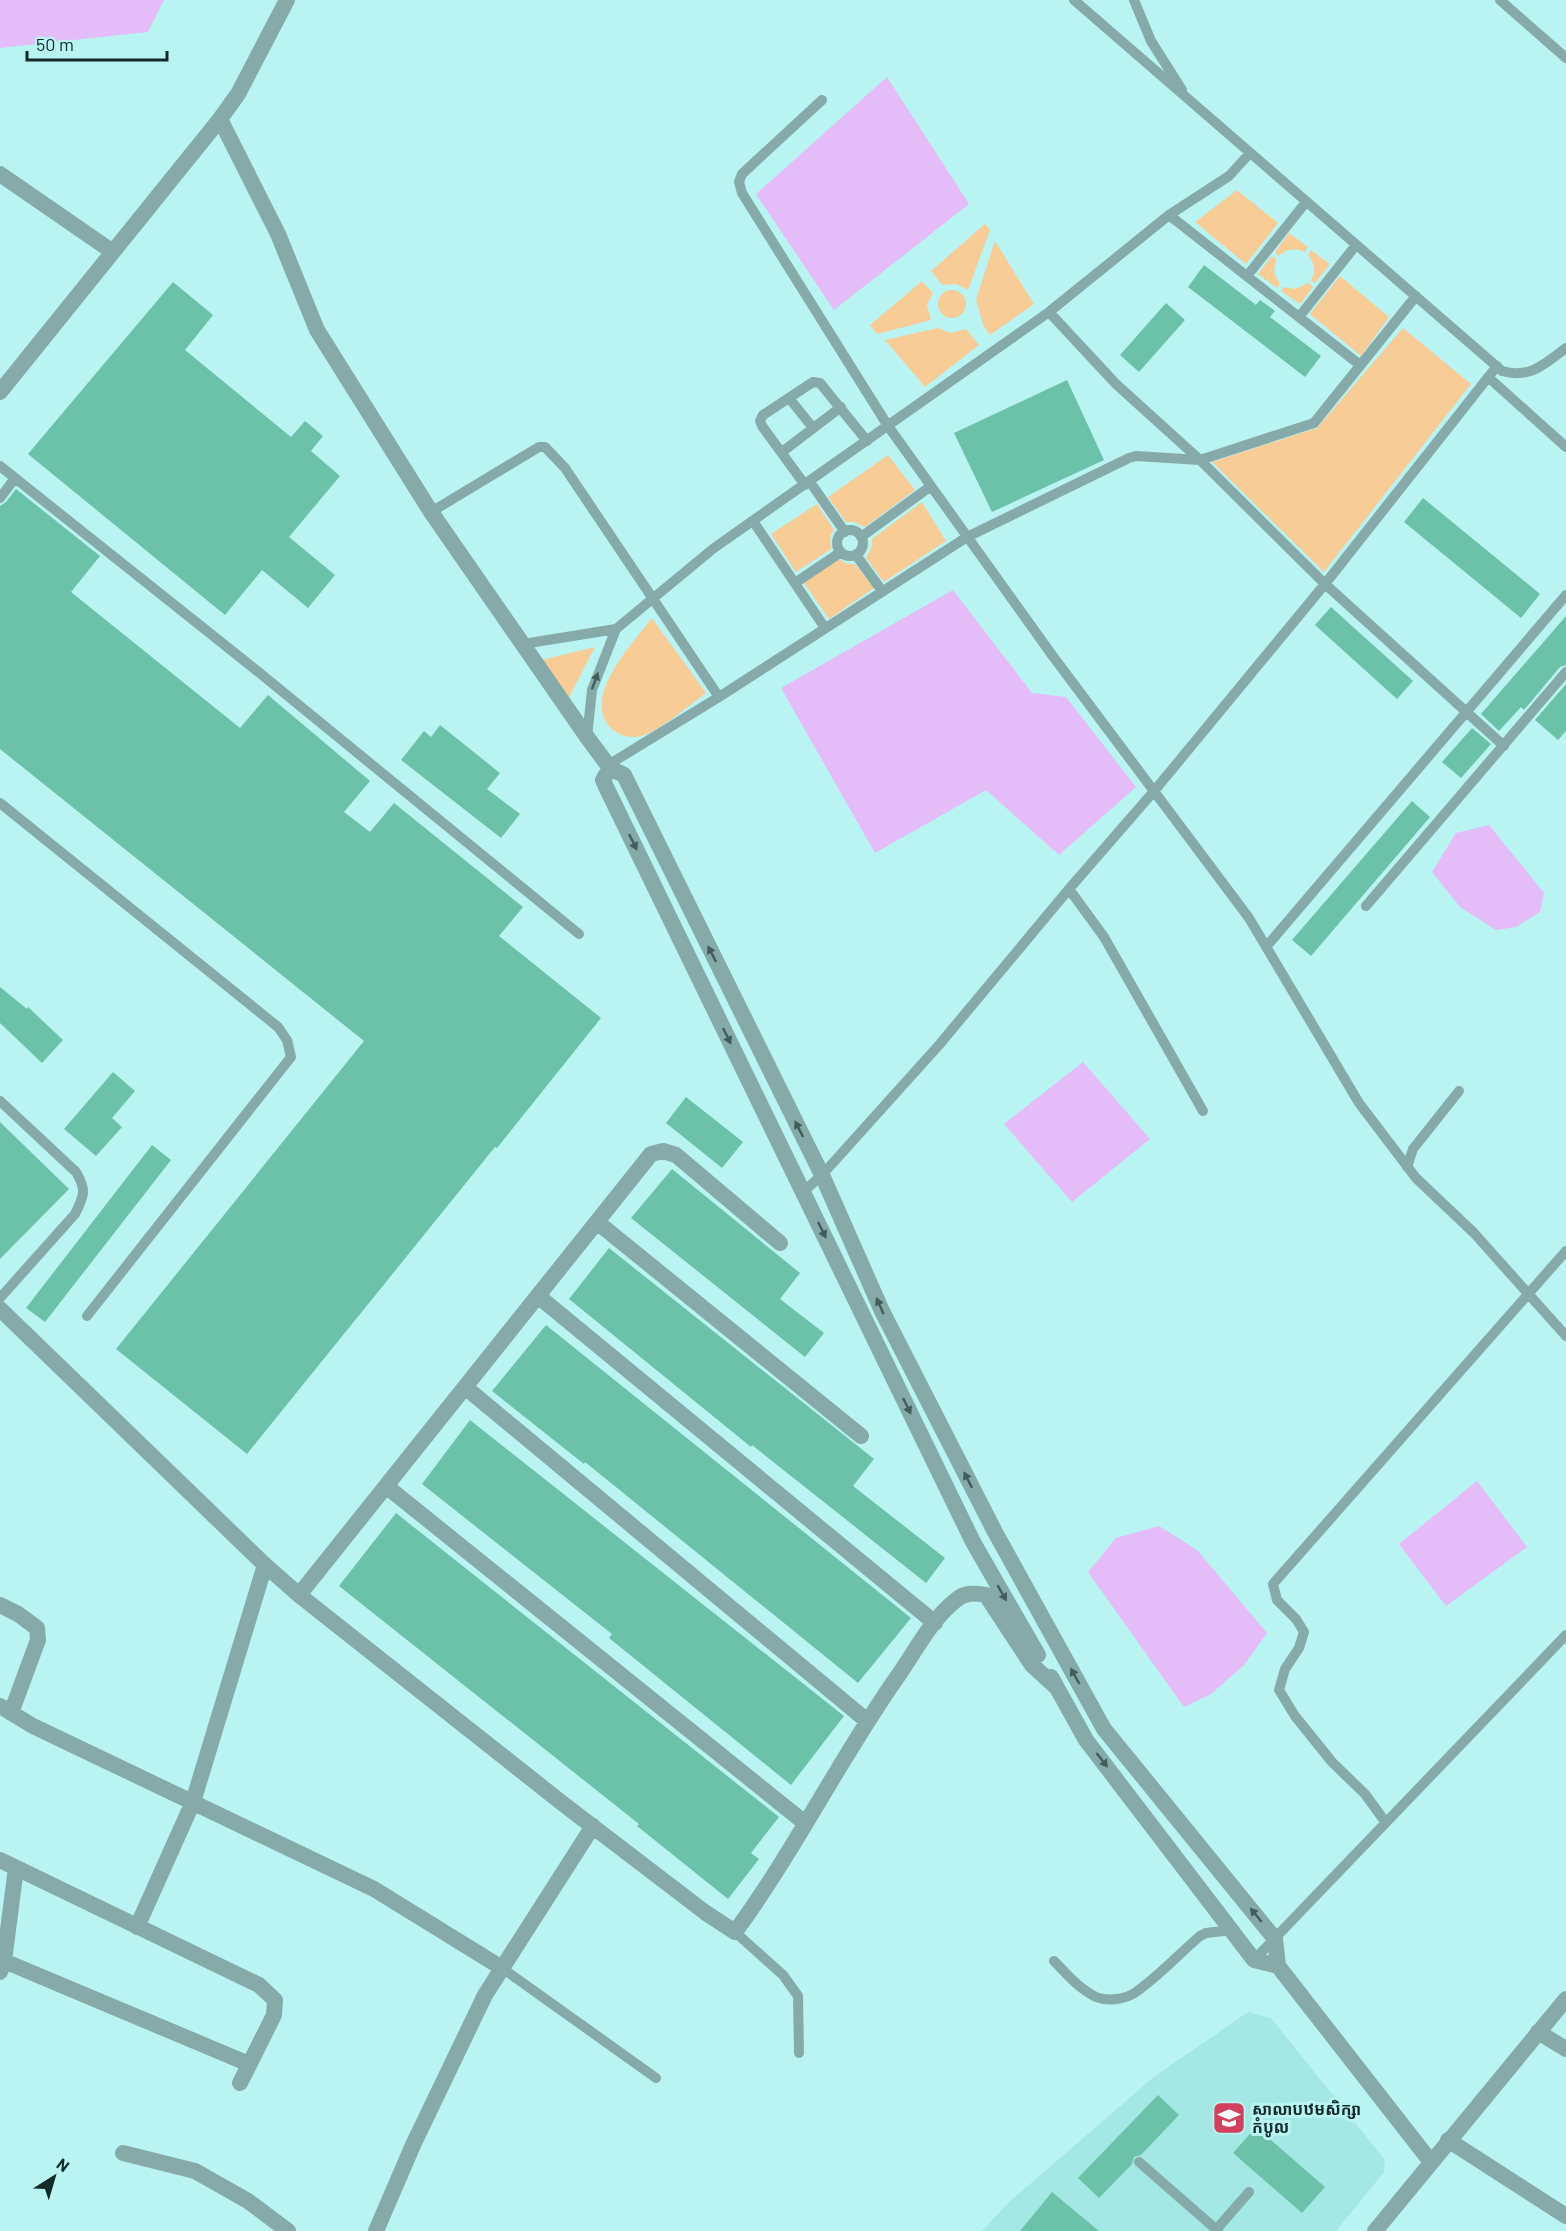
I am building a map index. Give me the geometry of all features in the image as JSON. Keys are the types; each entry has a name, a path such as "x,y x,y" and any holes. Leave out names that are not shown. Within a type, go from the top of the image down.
{"street":[{"path":"0,392 220,119 238,94 287,0"},
{"path":"220,119 278,234 317,330 431,512 587,737 609,766 624,775 822,1175 882,1311 995,1532 1104,1729 1275,1938 1278,1966 1431,2162"},
{"path":"0,174 113,252"},
{"path":"609,766 603,780 607,789 973,1542 1086,1740 1254,1960 1278,1966"},
{"path":"299,1595 651,1154 663,1151 676,1155 780,1243"},
{"path":"597,1222 861,1436"},
{"path":"538,1296 935,1623"},
{"path":"0,1309 265,1565 299,1595 593,1826 706,1913 735,1932 805,1823 866,1720 935,1623 957,1599 971,1593 986,1595 1032,1665 1055,1686"},
{"path":"465,1387 866,1720"},
{"path":"386,1486 805,1823"},
{"path":"973,1542 995,1532"},
{"path":"137,1927 193,1802 265,1565"},
{"path":"0,1605 18,1614 37,1628 38,1640 6,1710 33,1726 374,1890 502,1968"},
{"path":"376,2231 413,2145 485,1995 593,1826"},
{"path":"0,1860 260,1985 275,2000 274,2015 240,2083"},
{"path":"16,1868 2,1967 249,2064"},
{"path":"1375,2231 1566,1999"},
{"path":"1538,2032 1566,2049"},
{"path":"1448,2140 1566,2216"},
{"path":"123,2153 195,2171 248,2201 288,2231"}],"lane":[{"path":"1074,0 1502,371 1524,374 1538,369 1566,348"},
{"path":"1134,0 1151,40 1189,100"},
{"path":"1500,0 1566,58"},
{"path":"822,100 742,174 739,182 742,193 888,426 1052,655 1249,918 1359,1103 1416,1178 1474,1233 1566,1336"},
{"path":"587,737 592,690 615,629 714,549 1049,312 1169,215 1229,176 1250,153"},
{"path":"1247,276 1306,202"},
{"path":"1169,215 1360,364"},
{"path":"1299,317 1356,245"},
{"path":"609,766 967,537 1129,458 1136,456 1200,460 1314,423 1416,296"},
{"path":"1049,312 1116,384 1200,460 1325,584 1504,746"},
{"path":"803,1192 822,1175 939,1045 1155,790 1325,584 1497,366"},
{"path":"1488,376 1566,447"},
{"path":"845,532 760,421 763,415 813,382 820,383 867,441"},
{"path":"789,398 813,428"},
{"path":"782,452 841,407"},
{"path":"431,512 513,465 539,447 545,447 565,468 719,697"},
{"path":"0,466 256,670 579,934"},
{"path":"0,498 15,478"},
{"path":"861,537 930,486"},
{"path":"753,521 825,628"},
{"path":"855,531 861,537 863,545 856,555 848,556 841,552 838,541 845,532 855,531"},
{"path":"795,583 841,552"},
{"path":"856,555 882,591"},
{"path":"1266,947 1566,595"},
{"path":"523,644 615,629"},
{"path":"1366,906 1566,672"},
{"path":"0,803 278,1027 287,1040 291,1057 87,1316"},
{"path":"1069,889 1104,937 1203,1111"},
{"path":"1407,1167 1413,1149 1459,1091"},
{"path":"0,1101 76,1172 83,1184 84,1197 75,1214 0,1298"},
{"path":"1386,1823 1365,1794 1332,1762 1295,1716 1279,1690 1285,1669 1299,1648 1304,1632 1296,1619 1277,1600 1273,1584 1566,1251"},
{"path":"1254,1960 1566,1635"},
{"path":"1054,1961 1078,1986 1104,1999 1117,1999 1135,1993 1200,1936 1206,1933 1232,1930"},
{"path":"735,1932 783,1975 798,1996 799,2053"},
{"path":"502,1968 656,2078"},
{"path":"1139,2162 1216,2230 1249,2192"}],"shaded area":[{"path":"0,0 164,0 148,32 0,48"},
{"path":"887,77 969,204 834,310 756,194"},
{"path":"1237,190 1278,223 1246,264 1195,222"},
{"path":"985,224 990,230 968,290 956,284 942,285 931,271"},
{"path":"1289,233 1308,247 1305,252 1291,250 1278,256 1275,252"},
{"path":"995,241 1034,304 990,335 983,325 976,299"},
{"path":"1311,250 1330,264 1315,283 1311,280 1314,270 1308,255"},
{"path":"1272,256 1276,259 1274,273 1280,284 1277,288 1258,274"},
{"path":"1340,276 1389,317 1361,356 1310,314"},
{"path":"922,281 933,293 927,305 931,320 877,334 870,325"},
{"path":"1308,283 1313,287 1300,304 1281,291 1284,287 1295,289"},
{"path":"952,290 962,294 966,304 962,314 952,318 942,314 938,304 942,294"},
{"path":"938,328 950,333 966,329 979,345 925,387 885,340"},
{"path":"1403,328 1471,384 1324,572 1212,462 1317,428"},
{"path":"888,455 915,490 865,527 846,522 828,497"},
{"path":"922,502 946,541 884,582 866,558 872,546 872,539"},
{"path":"817,504 834,530 830,536 831,549 796,572 771,534"},
{"path":"838,559 848,564 855,564 874,588 829,619 804,583"},
{"path":"953,590 1032,693 1066,697 1136,787 1059,855 986,790 875,853 781,688"},
{"path":"652,618 706,693 651,732 628,737 613,730 604,718 602,703 605,688 622,657"},
{"path":"595,647 567,701 542,660"},
{"path":"1489,825 1544,893 1540,912 1516,927 1496,930 1460,907 1432,872 1456,833"},
{"path":"1083,1062 1150,1139 1072,1202 1004,1124"},
{"path":"1477,1481 1527,1547 1446,1606 1399,1544"},
{"path":"1159,1526 1197,1550 1267,1633 1244,1665 1211,1694 1184,1707 1088,1572 1116,1538"},
{"name":"សាលាបឋមសិក្សា កំបូល","path":"1248,2012 1271,2018 1385,2160 1384,2172 1336,2231 982,2231 1009,2202 1155,2076"}],"building":[{"path":"1204,265 1256,305 1260,300 1275,311 1270,317 1321,356 1305,377 1188,287"},
{"path":"173,282 213,315 185,350 291,437 305,421 323,436 311,451 340,476 289,537 335,575 308,608 262,570 225,615 28,454"},
{"path":"1166,303 1185,320 1139,372 1120,355"},
{"path":"1067,380 1104,460 992,512 954,433"},
{"path":"16,489 100,556 71,592 240,728 268,695 370,781 344,812 370,832 394,803 523,907 499,936 601,1018 247,1454 116,1349 364,1041 0,749 0,506"},
{"path":"1423,498 1540,594 1521,618 1404,522"},
{"path":"1331,607 1413,681 1397,699 1315,625"},
{"path":"1566,616 1566,665 1560,667 1524,710 1521,707 1499,731 1481,714"},
{"path":"1566,684 1566,731 1558,740 1535,720"},
{"path":"440,725 500,773 487,789 520,814 501,838 401,760 424,731 431,737"},
{"path":"1472,728 1491,744 1461,778 1442,762"},
{"path":"1412,801 1430,817 1311,956 1292,940"},
{"path":"0,987 27,1009 28,1007 63,1040 42,1063 0,1023"},
{"path":"113,1072 135,1091 112,1118 122,1127 96,1156 64,1129"},
{"path":"686,1097 743,1142 722,1168 666,1123"},
{"path":"0,1122 69,1189 0,1259"},
{"path":"152,1145 171,1160 45,1322 26,1308"},
{"path":"672,1169 800,1273 780,1299 824,1333 805,1357 631,1218"},
{"path":"609,1248 874,1459 853,1486 945,1558 926,1583 752,1445 751,1447 569,1299"},
{"path":"546,1325 911,1618 858,1683 585,1462 584,1464 492,1391"},
{"path":"470,1420 844,1716 791,1785 609,1638 612,1634 422,1484"},
{"path":"396,1513 779,1817 751,1853 759,1859 728,1899 637,1826 639,1824 339,1586"},
{"path":"1158,2095 1179,2115 1141,2155 1134,2157 1132,2164 1099,2198 1078,2178"},
{"path":"1256,2127 1325,2187 1302,2213 1233,2153"},
{"path":"1052,2192 1099,2231 1020,2231"}],"place":[{"name":"សាលាបឋមសិក្សា កំបូល","path":"1229,2118"}]}
